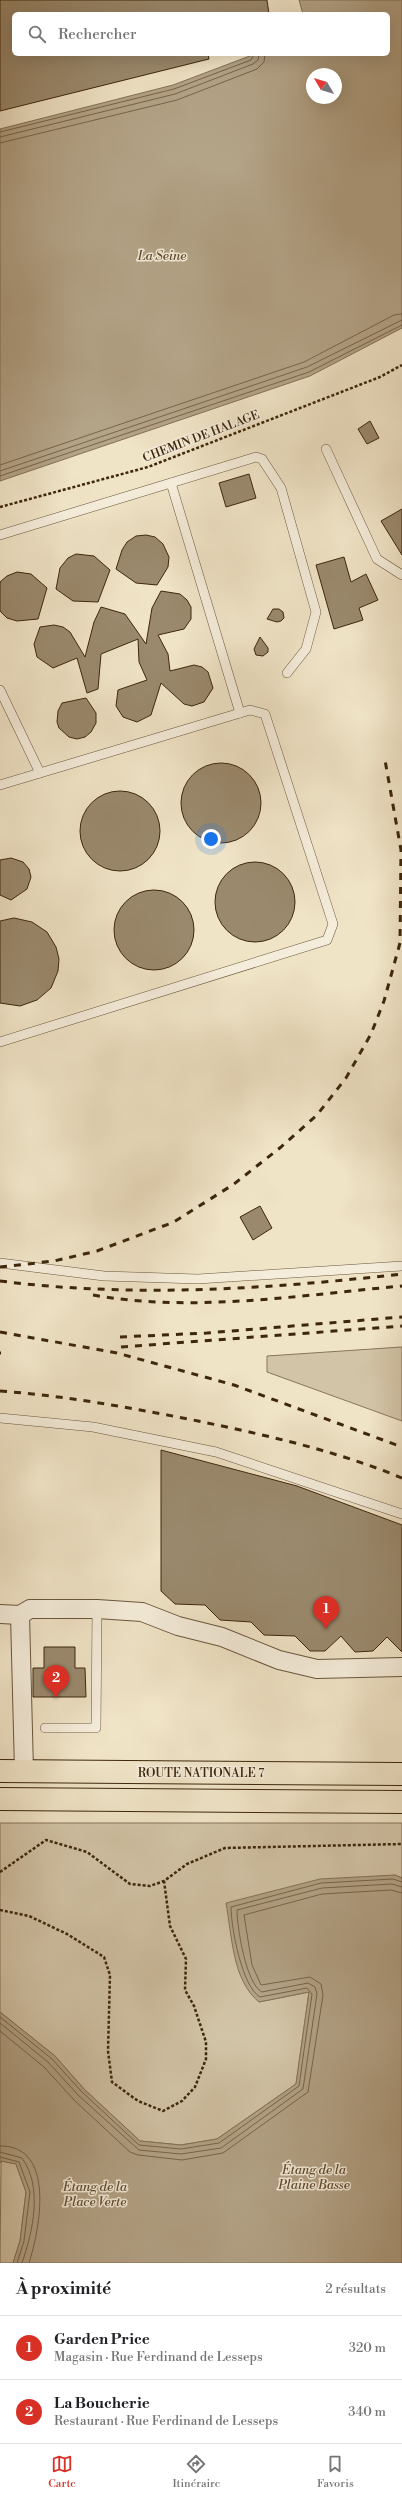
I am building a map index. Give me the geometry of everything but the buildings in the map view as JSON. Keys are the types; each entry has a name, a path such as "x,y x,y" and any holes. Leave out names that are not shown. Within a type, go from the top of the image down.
{"main road":[{"name":"ROUTE NATIONALE 7","path":"0,1771 402,1774"},
{"path":"0,1799 402,1802"}],"street":[{"path":"0,1614 20,1615 30,1609 97,1609 142,1612 178,1626 222,1637 279,1660 317,1669 402,1667"},
{"path":"20,1615 24,1771"}],"lane":[{"path":"326,449 377,559 402,575"},
{"path":"0,535 256,457 262,459 280,488 316,612 306,649 287,673"},
{"path":"171,483 240,713"},
{"path":"0,690 40,773"},
{"path":"0,785 250,710 265,714 333,924 326,940 0,1042"},
{"path":"0,1263 104,1276 198,1279 402,1266"},
{"path":"0,1418 93,1427 216,1452 383,1506 402,1514"},
{"path":"45,1728 96,1728 97,1609"}],"path":[{"name":"CHEMIN DE HALAGE","path":"0,507 148,467 380,377 402,365"},
{"path":"0,1872 46,1840 87,1852 130,1884 150,1886 164,1881 187,1864 225,1848 402,1844"},
{"path":"0,1910 29,1916 67,1934 104,1957 110,1975 108,2051 112,2082 138,2101 163,2111 182,2101 195,2087 206,2059 206,2042 194,2006 185,1990 186,1959 170,1926 164,1881"}],"shaded area":[{"path":"402,1347 402,1421 267,1372 267,1356"},
{"path":"0,1823 402,1823 402,1878 395,1875 259,2002 309,1992 296,2084 217,2139 181,2145 140,2141 84,2089 55,2056 0,2012"},
{"path":"1,2161 16,2164 26,2192 20,2241 13,2263 0,2263"}],"water":[{"name":"La Seine","path":"299,0 402,0 402,328 310,376 0,481 0,129 173,85 250,56 390,56 390,12 302,12"},
{"name":"Étang de la Plaine Basse","path":"395,1875 402,1878 402,2263 13,2263 20,2241 26,2192 16,2164 1,2161 0,2163 0,2012 55,2056 84,2089 140,2141 181,2145 217,2139 296,2084 309,1992 259,2002 250,1993 243,1982 238,1969 232,1943 226,1903 320,1879"}],"railway":[{"path":"0,1267 54,1261 97,1251 174,1222 234,1184 281,1147 317,1115 346,1078 371,1034 384,1001 400,943 401,850 385,760"},
{"path":"0,1281 100,1289 201,1290 302,1284 402,1274"},
{"path":"93,1295 131,1300 170,1302 248,1301 402,1286"},
{"path":"120,1337 207,1333 402,1317"},
{"path":"121,1347 402,1326"},
{"path":"0,1332 117,1353 234,1385 402,1447"},
{"path":"0,1391 99,1403 224,1426 327,1452 377,1468 402,1478"}],"place":[{"name":"Garden Price","path":"326,1629"},
{"name":"La Boucherie","path":"56,1698"}],"water label":[{"name":"Étang de la Place Verte","path":"95,2194"}]}
